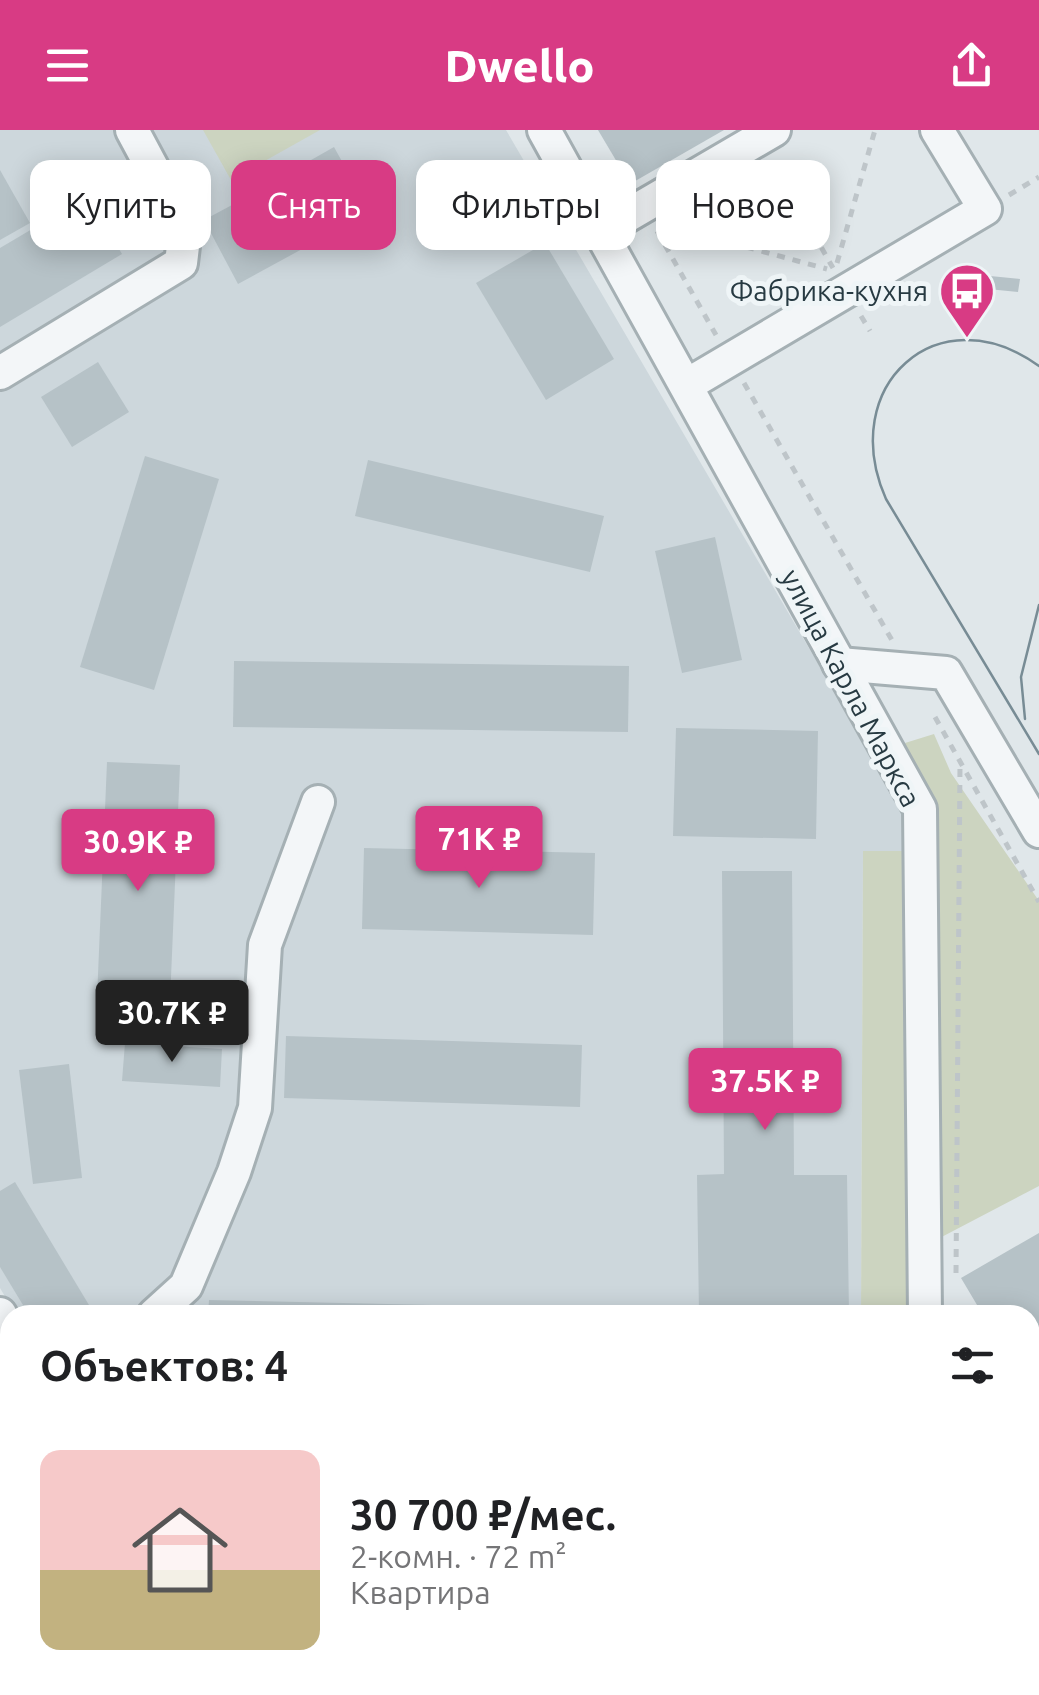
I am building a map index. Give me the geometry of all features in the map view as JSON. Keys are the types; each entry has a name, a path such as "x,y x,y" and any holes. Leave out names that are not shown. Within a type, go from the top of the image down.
{"street":[{"path":"0,373 181,263 185,229 132,130"},
{"name":"улица Карла Маркса","path":"544,130 561,160"},
{"path":"687,385 985,210 938,130"},
{"path":"636,211 767,134"},
{"name":"улица Карла Маркса","path":"612,250 920,809 925,1305"},
{"path":"839,664 946,673 1039,832"},
{"path":"165,1305 186,1286 209,1240 254,1108 265,945 318,802"}],"path":[{"path":"835,271 875,130"},
{"path":"767,134 835,271"},
{"path":"835,271 651,221 894,643"},
{"path":"932,711 1039,902"},
{"path":"956,1276 960,761"}],"shaded area":[{"path":"0,130 506,130 524,160 416,160 416,250 576,250 910,821 910,851 863,852 861,1305 10,1305 0,1288"}],"green space":[{"path":"203,130 320,130 267,160 231,160 231,180"},
{"path":"934,734 951,773 1039,901 1039,1186 934,1241 939,830 905,743"},
{"path":"863,851 910,851 906,1305 861,1305"}],"building":[{"path":"598,130 724,130 672,160 656,160 656,169 636,181 636,160 616,160"},
{"path":"334,147 341,160 311,160"},
{"path":"0,170 30,223 0,240"},
{"path":"231,206 231,250 300,250 238,284 211,233 211,216"},
{"path":"30,230 30,250 120,250 122,254 0,327 0,248"},
{"path":"533,250 549,250 614,359 546,400 476,283"},
{"path":"980,275 1020,279 1018,292 978,288"},
{"path":"98,362 129,412 72,447 41,397"},
{"path":"145,456 219,479 154,690 80,667"},
{"path":"368,460 604,516 590,572 355,516"},
{"path":"715,537 742,660 682,673 655,551"},
{"path":"234,661 629,666 628,732 233,727"},
{"path":"676,728 818,731 816,839 673,836"},
{"path":"107,762 180,765 169,1025 96,1022"},
{"path":"364,848 595,853 593,935 362,929"},
{"path":"722,871 792,871 794,1175 847,1175 849,1305 699,1305 697,1175 724,1174"},
{"path":"286,1036 582,1045 580,1107 284,1098"},
{"path":"125,1043 222,1049 220,1087 122,1081"},
{"path":"69,1064 82,1178 33,1184 19,1070"},
{"path":"15,1182 89,1305 23,1305 0,1267 0,1191"},
{"path":"1039,1233 1039,1305 977,1305 961,1278"},
{"path":"209,1300 428,1305 209,1305"}],"tram line":[{"path":"1039,366 1001,346 965,340 933,346 906,363 886,388 875,420 874,458 886,499 1039,754"},
{"path":"1025,719 1021,677 1039,605"}],"place":[{"name":"Фабрика-кухня","path":"967,340"}]}
